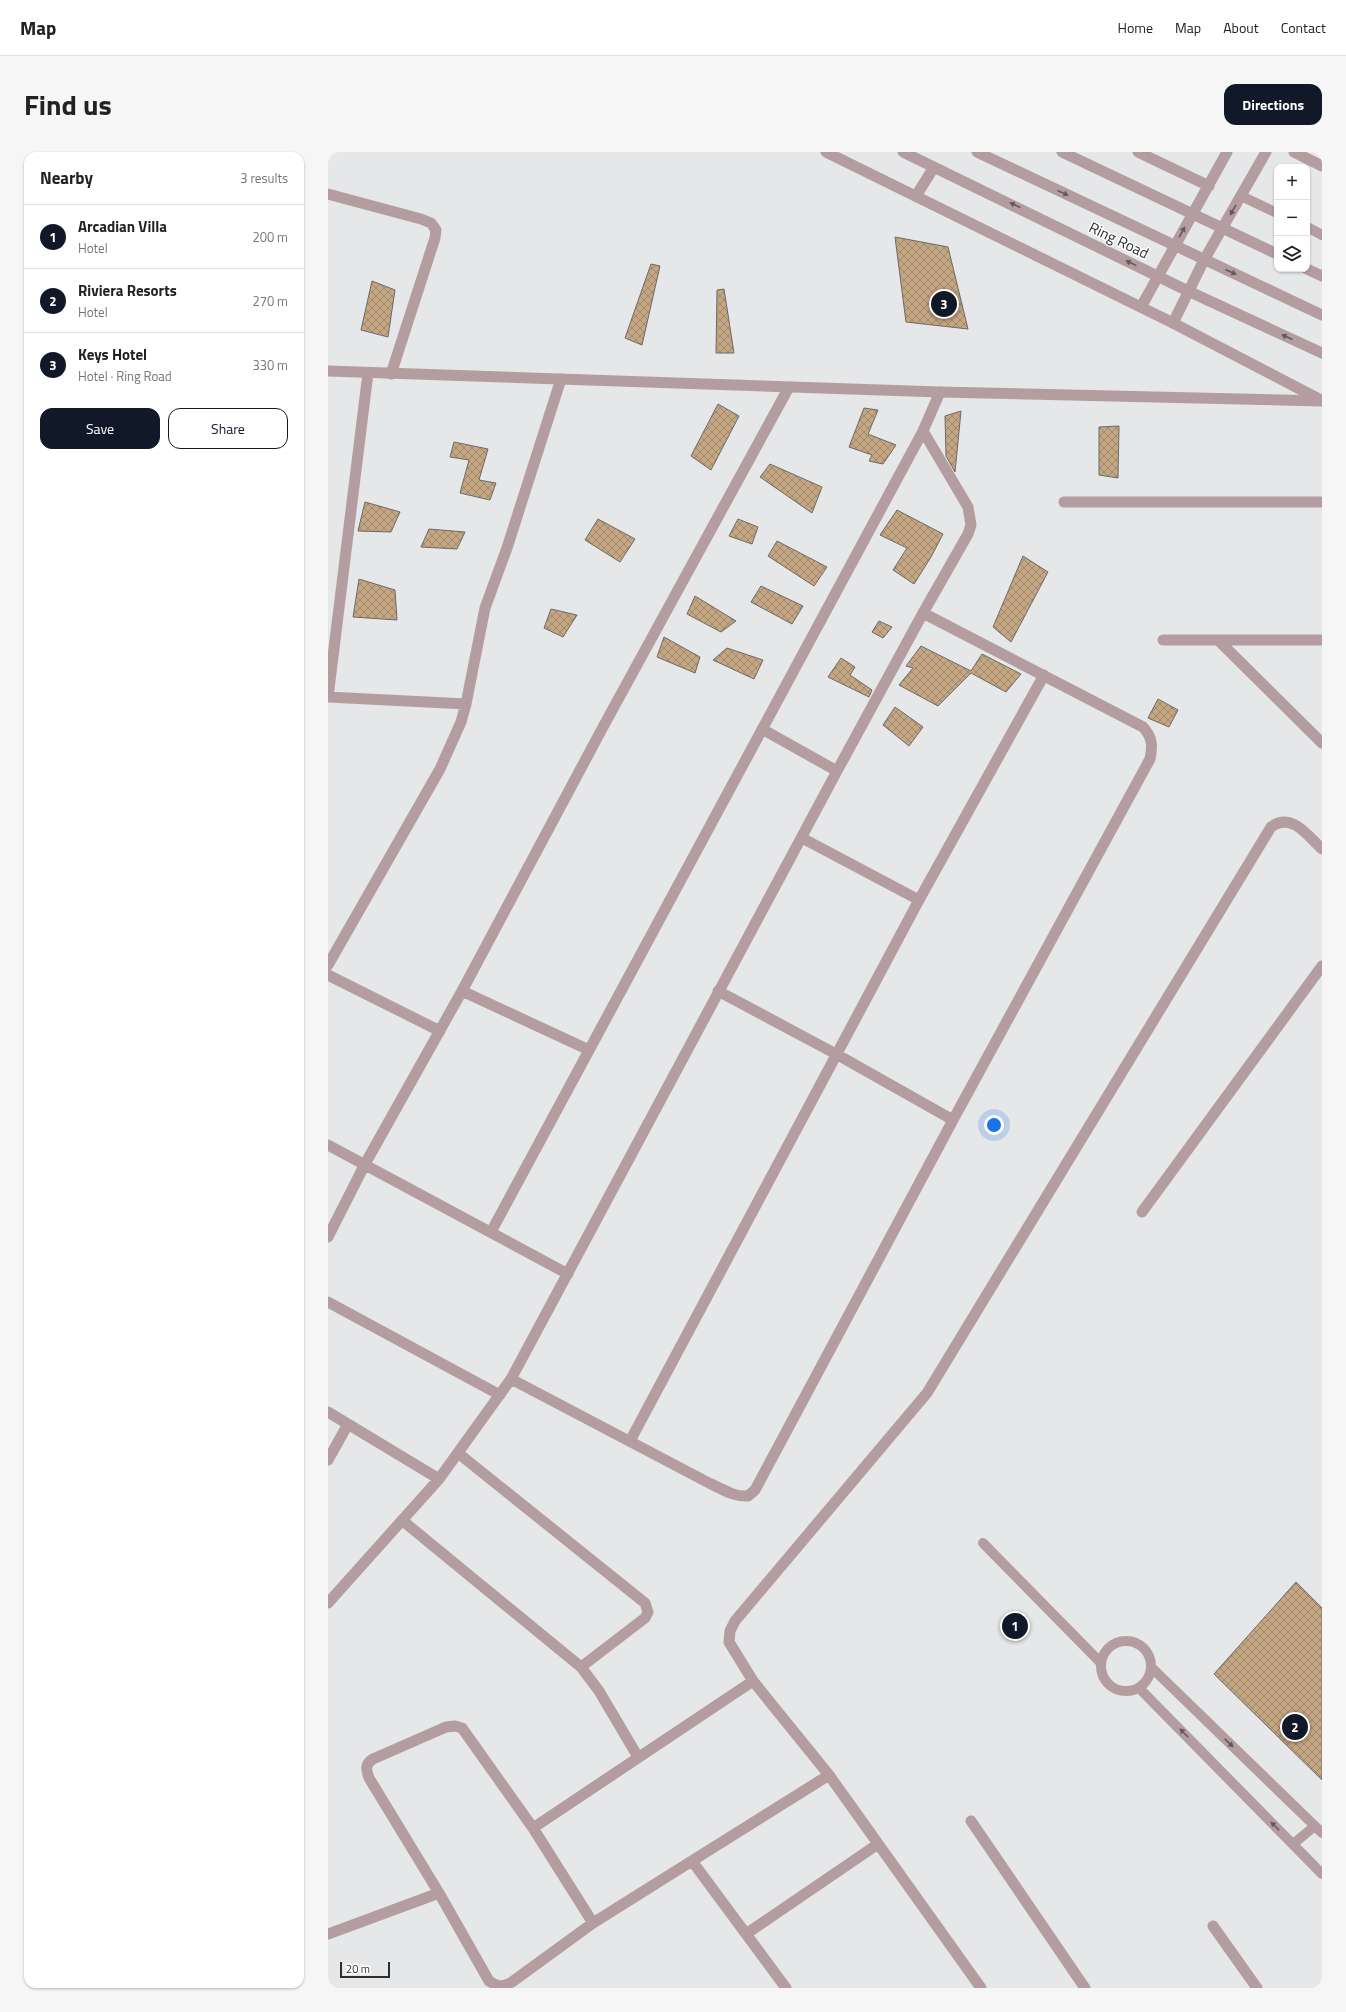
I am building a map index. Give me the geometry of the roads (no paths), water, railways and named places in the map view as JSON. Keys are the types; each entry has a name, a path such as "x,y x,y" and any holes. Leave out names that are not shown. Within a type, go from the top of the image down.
{"street":[{"path":"826,152 1141,307 1322,400"},
{"name":"Ring Road","path":"903,152 1188,291 1322,353"},
{"name":"Ring Road","path":"977,152 1322,315"},
{"path":"1062,152 1274,253"},
{"path":"1138,152 1209,186"},
{"path":"1141,307 1227,152"},
{"path":"1173,323 1204,260 1266,152"},
{"path":"1294,152 1322,166"},
{"path":"916,196 934,167"},
{"path":"328,194 421,219 431,223 436,230 435,238 391,374"},
{"path":"1310,270 1322,276"},
{"path":"328,371 940,392 1322,400"},
{"path":"368,373 328,697 466,704"},
{"path":"328,965 440,769 461,722 485,608 512,534 561,378"},
{"path":"328,1237 365,1164 462,991 603,727 789,387"},
{"path":"491,1232 923,431 940,392"},
{"path":"328,1603 439,1479 511,1379 718,991 972,525 968,507 923,431"},
{"path":"1064,502 1322,502"},
{"path":"511,1379 734,1494 748,1496 755,1490 953,1120 1150,759 1153,746 1150,735 1143,727 923,613"},
{"path":"1163,640 1322,640"},
{"path":"1218,640 1322,743"},
{"path":"630,1441 919,900 1044,675"},
{"path":"762,729 837,771"},
{"path":"981,1988 829,1775 753,1681 729,1642 730,1631 735,1621 927,1393 1271,826 1278,822 1287,821 1296,825 1322,850"},
{"path":"802,838 919,900"},
{"path":"1142,1212 1322,966"},
{"path":"328,975 440,1031"},
{"path":"462,991 589,1050"},
{"path":"718,991 836,1054 953,1120"},
{"path":"328,1144 568,1274"},
{"path":"328,1302 500,1394"},
{"path":"328,1412 439,1479"},
{"path":"328,1460 348,1424"},
{"path":"458,1453 648,1607 648,1612 645,1618 581,1667"},
{"path":"403,1521 581,1667 599,1691 638,1757"},
{"path":"533,1828 753,1681"},
{"path":"593,1923 533,1828 462,1728 455,1726 446,1727 368,1762 366,1769 369,1778 439,1893 489,1981 496,1986 504,1986 512,1982 593,1923 829,1775"},
{"path":"970,1821 1085,1988"},
{"path":"746,1934 878,1844"},
{"path":"692,1861 786,1988"},
{"path":"328,1934 439,1893"},
{"path":"1213,1926 1258,1988"}],"lane":[{"path":"1241,196 1274,212"},
{"path":"1310,229 1322,234"},
{"path":"983,1543 1101,1662"},
{"path":"1123,1641 1132,1642 1146,1651 1150,1658 1150,1675 1139,1688 1123,1691 1108,1685 1104,1678 1101,1662 1103,1655 1115,1643 1123,1641"},
{"path":"1151,1667 1318,1830 1293,1844"},
{"path":"1139,1688 1322,1874"}],"place":[{"name":"Keys Hotel","path":"944,304"},
{"name":"Arcadian Villa","path":"1015,1626"},
{"name":"Riviera Resorts","path":"1295,1727"}]}
